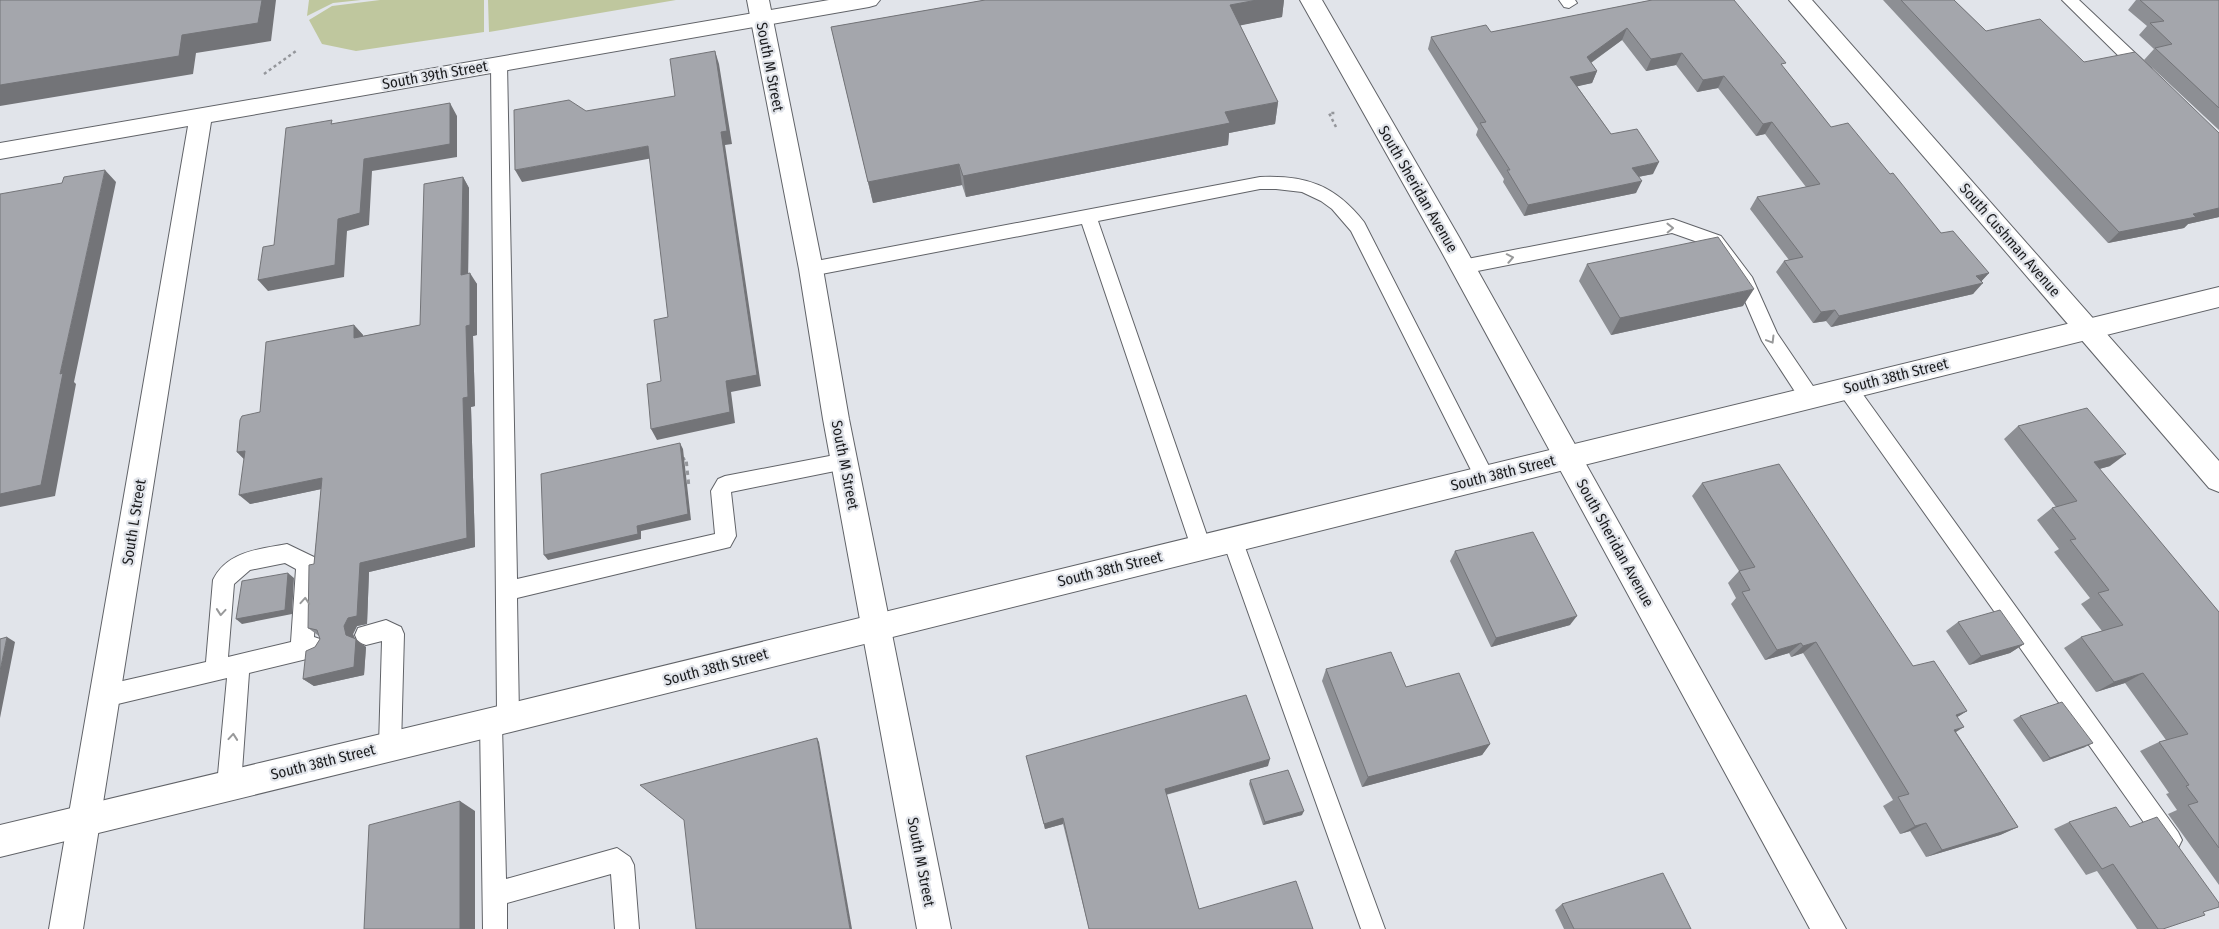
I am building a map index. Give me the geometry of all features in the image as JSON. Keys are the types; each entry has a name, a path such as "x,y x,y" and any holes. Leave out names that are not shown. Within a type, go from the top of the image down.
{"street":[{"name":"South 39th Street","path":"0,151 499,64 759,9 869,0"},
{"name":"South Sheridan Avenue","path":"1311,0 1462,267 1829,929"},
{"name":"South Cushman Avenue","path":"1800,0 2219,480"},
{"name":"South M Street","path":"759,9 811,269 844,460 934,929"},
{"name":"South L Street","path":"66,929 201,116"},
{"name":"South 38th Street","path":"0,841 626,690 876,626 2219,297"}],"lane":[{"path":"2070,0 2155,82"},
{"path":"495,929 494,894 506,591 499,64"},
{"path":"811,269 1276,182 1307,186 1327,194 1341,206 1358,227 1485,478"},
{"path":"1088,217 1201,547"},
{"path":"1462,267 1673,226 1715,241 1746,282 1768,336 1810,398"},
{"path":"1847,388 2185,860"},
{"path":"506,591 723,541 726,536 721,491 725,485 844,460"},
{"path":"1232,539 1373,929"},
{"path":"104,696 216,670 239,664 309,648 307,564 287,553 244,562 224,580 216,670"},
{"path":"366,635 386,630 393,634 390,746"},
{"path":"229,785 239,664"},
{"path":"494,894 617,860 622,865 627,929"}],"path":[{"path":"272,68 296,51"},
{"path":"1336,127 1329,113 1336,112 1340,118"},
{"path":"678,460 686,458 690,493"}],"green space":[{"path":"309,0 361,0 333,3 307,16"},
{"path":"380,0 484,0 484,32 356,51 322,44 309,20 332,6"},
{"path":"488,0 676,0 489,32"}],"building":[{"path":"0,0 262,0 258,23 182,35 179,56 0,85"},
{"path":"985,0 1257,0 1230,5 1278,102 1225,112 1230,123 963,176 959,164 868,182 831,27"},
{"path":"1652,0 1734,0 1786,63 1781,64 1831,127 1848,123 1890,174 1893,173 1941,233 1953,231 1989,273 1976,276 1983,283 1839,316 1835,310 1821,312 1784,261 1803,257 1757,197 1820,184 1772,122 1763,124 1724,76 1703,80 1682,53 1651,59 1627,28 1587,57 1597,71 1570,77 1611,134 1637,129 1659,162 1632,168 1642,181 1528,205 1507,170 1510,170 1480,123 1486,122 1431,37 1486,25 1491,32"},
{"path":"1901,0 1954,0 1986,31 2040,19 2084,62 2135,52 2219,133 2219,208 2193,214 2196,217 2119,232"},
{"path":"2140,0 2219,0 2219,108 2155,48 2172,44 2150,23 2164,21"},
{"path":"715,51 727,131 721,132 757,375 726,381 730,412 651,429 647,384 661,381 654,320 668,317 648,146 515,170 514,110 569,100 586,111 675,96 670,59"},
{"path":"450,103 450,144 364,159 360,213 338,219 335,265 258,280 263,247 274,245 286,128 332,120 331,124"},
{"path":"105,170 60,374 63,373 41,485 0,494 0,194 62,183 64,177"},
{"path":"463,177 461,275 470,273 470,325 466,326 468,397 463,398 467,538 360,563 357,616 348,618 344,626 346,635 356,639 354,667 303,679 306,651 315,647 320,639 317,630 308,628 309,565 314,564 322,478 239,495 245,451 237,452 240,420 242,416 260,412 266,342 354,325 354,338 420,325 424,184"},
{"path":"1718,237 1754,289 1620,318 1587,264"},
{"path":"2087,408 2126,454 2094,462 2219,612 2219,848 2188,805 2198,802 2186,786 2189,785 2159,742 2188,734 2143,673 2114,682 2081,637 2123,625 2098,593 2109,590 2070,540 2076,539 2052,508 2077,501 2018,426"},
{"path":"680,443 688,514 637,526 638,534 544,555 541,474"},
{"path":"1779,464 1913,666 1934,661 1967,711 1956,715 1964,727 1954,730 2018,827 1942,850 1926,823 1915,826 1898,797 1909,794 1816,642 1803,646 1801,643 1777,650 1742,592 1750,590 1739,571 1755,567 1702,483"},
{"path":"1533,532 1577,616 1496,638 1455,551"},
{"path":"288,573 285,610 236,619 242,581"},
{"path":"2000,610 2024,644 1981,656 1958,622"},
{"path":"7,637 0,671 0,639"},
{"path":"1391,652 1406,687 1459,673 1490,744 1368,777 1326,669"},
{"path":"1246,695 1270,759 1165,789 1199,909 1296,881 1313,929 1089,929 1063,818 1044,824 1026,756"},
{"path":"2062,702 2093,743 2050,758 2020,716"},
{"path":"817,738 850,929 696,929 684,820 640,785"},
{"path":"1288,770 1304,811 1265,822 1250,780"},
{"path":"460,801 460,929 364,929 369,825"},
{"path":"2116,807 2130,827 2157,817 2219,903 2219,907 2203,912 2205,915 2158,929 2113,864 2102,869 2069,822"},
{"path":"1663,873 1691,929 1574,929 1562,904"}]}
